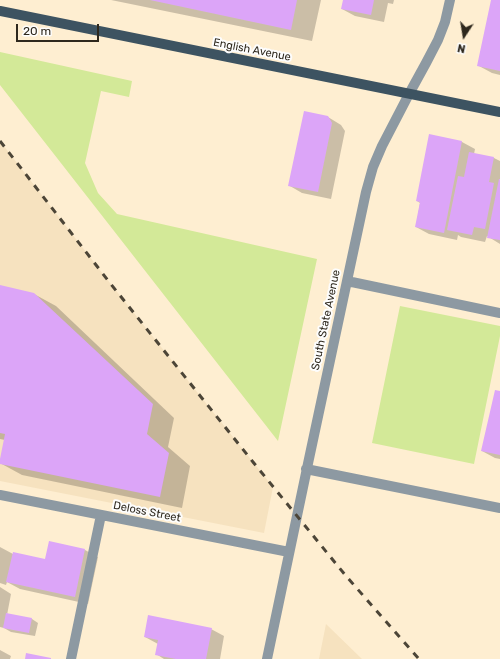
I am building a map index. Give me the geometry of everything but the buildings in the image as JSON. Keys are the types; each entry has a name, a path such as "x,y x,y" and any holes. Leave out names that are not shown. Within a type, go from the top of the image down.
{"main road":[{"name":"English Avenue","path":"0,11 500,112"}],"street":[{"name":"South State Avenue","path":"267,659 306,469 366,192 373,167 382,146 438,40 445,22 450,0"},
{"path":"347,281 500,313"},
{"path":"306,469 500,508"},
{"name":"Deloss Street","path":"0,495 289,552"},
{"path":"71,659 101,515"}],"shaded area":[{"path":"0,141 110,283 273,487 264,533 0,481"},
{"path":"326,624 362,659 319,659"}],"green space":[{"path":"0,52 132,81 129,97 101,91 85,163 98,193 117,214 317,259 278,441 0,85"},
{"path":"400,306 500,326 500,336 474,464 372,443"}],"railway":[{"path":"0,141 110,283 253,462 346,576 419,659"}]}
